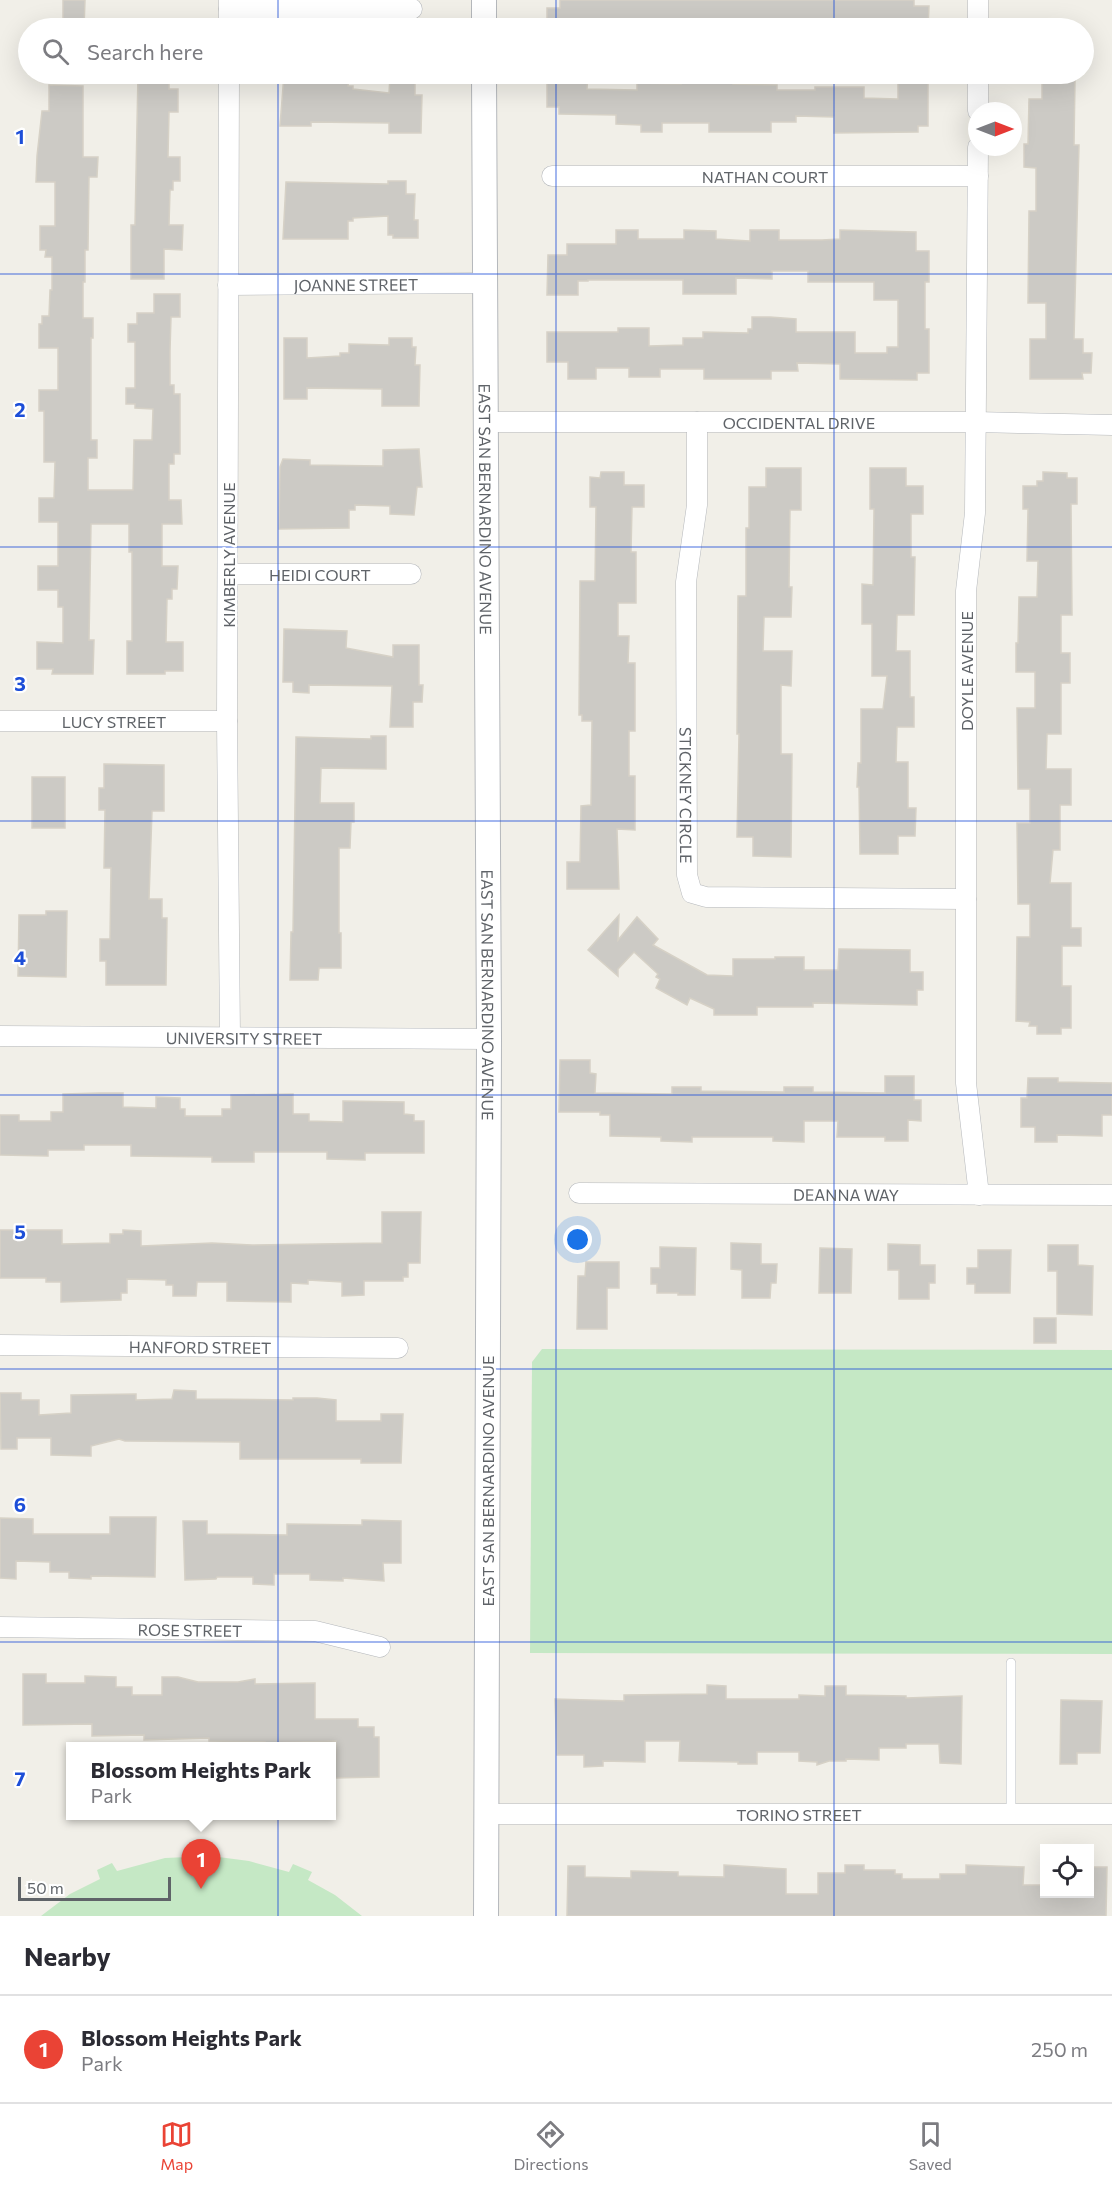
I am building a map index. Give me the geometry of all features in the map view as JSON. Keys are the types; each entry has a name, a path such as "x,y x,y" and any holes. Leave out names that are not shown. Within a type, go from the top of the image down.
{"street":[{"path":"484,0 484,18"},
{"path":"978,0 978,18"},
{"path":"229,12 412,9"},
{"name":"KIMBERLY AVENUE","path":"228,84 227,721 230,1037"},
{"name":"EAST SAN BERNARDINO AVENUE","path":"484,84 489,1039 486,1916"},
{"path":"978,84 978,102"},
{"name":"DOYLE AVENUE","path":"978,156 975,513 966,591 966,1083 979,1196"},
{"name":"NATHAN COURT","path":"552,176 978,176"},
{"name":"JOANNE STREET","path":"228,285 484,283"},
{"name":"OCCIDENTAL DRIVE","path":"485,422 976,422 1112,425"},
{"name":"STICKNEY CIRCLE","path":"697,422 697,505 686,582 687,875 692,893 706,897 966,899"},
{"name":"HEIDI COURT","path":"228,574 411,574"},
{"name":"LUCY STREET","path":"0,721 227,721"},
{"name":"UNIVERSITY STREET","path":"0,1036 489,1039"},
{"name":"DEANNA WAY","path":"579,1193 1112,1196"},
{"name":"HANFORD STREET","path":"0,1345 398,1348"},
{"name":"ROSE STREET","path":"0,1627 315,1631 380,1647"},
{"name":"TORINO STREET","path":"485,1814 1112,1814"}],"lane":[{"path":"1011,1663 1011,1815"}],"green space":[{"path":"542,1349 1112,1350 1112,1654 530,1653 532,1362"},
{"path":"211,1856 249,1861 289,1872 293,1864 312,1872 308,1880 335,1895 362,1916 41,1916 70,1894 100,1879 97,1870 112,1863 117,1871 165,1858"}],"building":[{"path":"63,0 85,0 84,18 63,18"},
{"path":"560,0 914,0 914,6 929,6 928,18 547,18 547,8 560,8"},
{"path":"138,84 169,84 169,89 178,89 178,112 169,112 168,157 180,157 180,181 173,181 173,190 170,190 169,225 183,225 182,250 164,249 164,279 131,279 131,225 135,225"},
{"path":"283,84 348,84 348,86 353,86 353,89 389,93 390,84 415,84 415,95 422,95 421,133 389,133 389,123 311,122 311,126 280,126"},
{"path":"547,84 587,84 587,89 637,90 637,84 777,85 777,90 864,87 864,98 898,99 898,84 928,84 928,126 918,126 918,132 834,133 834,117 796,116 796,122 771,122 771,132 709,132 709,123 662,123 662,132 641,132 641,125 616,124 616,115 559,114 559,107 547,107"},
{"path":"1042,84 1075,84 1074,145 1079,145 1074,339 1083,339 1083,353 1092,353 1091,373 1082,373 1083,379 1030,379 1030,339 1046,339 1046,303 1028,303 1029,211 1036,211 1036,168 1024,167 1024,144 1028,144 1029,99 1042,99"},
{"path":"49,85 83,86 83,157 98,157 97,177 89,177 88,250 85,250 85,282 83,282 83,318 93,318 91,440 97,440 97,458 88,458 88,490 133,490 134,440 152,440 153,409 135,408 135,404 126,404 126,388 135,388 135,342 128,342 128,324 137,324 137,313 154,313 154,294 180,294 180,317 171,317 170,385 174,385 174,394 180,394 180,454 174,454 174,464 169,464 169,500 181,500 182,524 162,524 162,566 178,566 177,589 172,589 172,599 167,599 166,642 183,642 183,671 165,671 165,674 127,674 127,641 132,641 132,552 129,552 129,524 91,524 89,640 94,640 93,674 52,674 53,669 37,669 37,642 63,643 63,607 58,607 58,590 38,590 38,566 58,566 58,522 39,522 39,498 54,498 55,462 44,462 44,411 39,411 39,390 58,390 58,348 39,348 39,324 42,324 42,316 49,316 50,290 52,290 52,257 45,257 46,250 40,250 40,226 55,226 55,182 36,182 42,111 49,111"},
{"path":"388,181 406,181 406,194 415,194 414,220 418,220 418,238 393,238 393,235 388,235 388,216 353,218 353,221 348,221 348,239 283,239 286,182 388,184"},
{"path":"616,230 638,230 638,239 684,239 684,230 716,231 716,239 750,241 750,230 779,230 779,240 840,239 840,230 916,232 916,251 929,251 929,282 925,282 925,329 929,329 929,373 917,373 917,380 840,379 840,364 797,363 798,371 771,371 771,379 704,379 704,369 660,369 660,377 629,377 629,368 596,368 596,379 568,379 568,362 547,362 547,332 618,332 618,328 649,328 649,346 683,345 683,338 703,338 703,332 748,333 748,329 752,329 752,317 770,317 796,319 796,332 855,332 855,353 887,353 887,347 898,347 898,300 874,300 874,282 808,282 808,271 772,271 772,279 736,278 736,294 683,294 683,280 588,280 578,281 578,295 547,295 548,255 567,255 567,244 616,244"},
{"path":"284,338 307,338 307,358 340,356 340,353 349,353 349,344 389,345 389,338 412,338 412,347 416,347 415,365 420,365 419,406 382,406 382,389 307,388 307,399 284,399"},
{"path":"419,449 422,487 417,487 414,515 390,514 390,506 355,505 355,510 349,510 349,528 279,529 280,467 283,459 310,460 310,465 383,466 383,450"},
{"path":"766,468 801,468 801,510 790,510 791,617 764,617 763,651 792,651 791,686 781,685 781,754 792,754 791,857 753,856 753,837 737,837 738,596 746,596 746,528 749,528 749,487 766,487"},
{"path":"870,468 906,468 906,486 923,486 923,514 911,514 911,557 915,557 914,615 897,615 896,651 910,651 910,697 914,697 914,727 897,727 896,762 908,762 908,808 916,808 915,836 898,836 898,854 860,854 859,787 857,787 858,763 861,763 861,709 883,709 887,676 872,676 872,624 862,624 862,584 873,585 874,509 870,509"},
{"path":"601,472 624,472 624,485 644,485 644,507 632,507 631,552 636,552 636,603 618,603 618,636 629,636 628,663 635,663 635,731 629,731 629,776 635,776 635,830 617,829 619,889 567,889 567,862 580,862 581,806 591,805 592,721 582,721 582,715 579,715 580,581 595,581 596,507 590,507 590,477 600,478"},
{"path":"1043,472 1067,473 1067,478 1077,478 1077,504 1071,504 1072,615 1061,615 1061,653 1070,653 1070,683 1061,683 1061,734 1047,734 1046,769 1071,769 1071,805 1060,805 1060,850 1053,850 1050,883 1071,883 1071,928 1081,928 1081,946 1062,946 1062,986 1071,986 1071,1028 1061,1028 1061,1034 1037,1034 1037,1026 1029,1026 1030,1022 1016,1021 1017,937 1030,937 1030,904 1018,904 1017,823 1030,823 1030,789 1018,789 1017,708 1035,708 1035,672 1016,672 1016,643 1018,643 1019,597 1037,597 1038,561 1027,561 1028,509 1023,509 1023,486 1037,486 1037,481 1043,481"},
{"path":"284,629 347,631 346,648 393,657 393,645 419,645 419,685 423,685 422,702 413,702 413,727 390,727 392,686 309,685 309,693 293,692 293,682 283,682"},
{"path":"371,736 386,736 386,769 321,768 320,803 354,803 350,848 339,848 341,968 319,968 318,980 290,980 291,932 293,932 296,737 371,739"},
{"path":"104,764 164,765 164,811 152,811 149,899 162,899 162,918 167,918 166,985 106,985 106,961 100,961 100,939 110,939 111,868 104,868 105,810 99,810 99,788 104,788"},
{"path":"32,777 65,777 65,828 32,828"},
{"path":"46,911 67,911 66,977 18,976 19,915 46,915"},
{"path":"619,915 618,940 637,917 658,939 653,945 707,975 733,976 733,959 804,957 804,970 838,970 839,949 910,950 910,972 923,972 923,990 917,990 917,1005 813,1003 813,1007 757,1007 757,1015 714,1015 714,1009 690,998 687,1005 656,988 660,979 656,977 658,974 634,952 618,969 618,976 588,950"},
{"path":"560,1060 590,1060 590,1073 596,1074 595,1093 672,1094 672,1087 701,1087 701,1091 784,1092 784,1087 813,1087 813,1092 885,1093 885,1076 914,1076 914,1100 921,1100 921,1121 908,1120 908,1141 885,1141 885,1137 837,1137 838,1121 804,1121 804,1142 773,1141 773,1137 692,1137 692,1142 661,1141 661,1137 610,1136 610,1115 600,1115 600,1112 559,1112"},
{"path":"1028,1078 1058,1078 1058,1082 1112,1083 1112,1115 1102,1115 1102,1136 1057,1135 1057,1142 1035,1142 1035,1127 1021,1127 1021,1098 1027,1098"},
{"path":"123,1093 123,1107 156,1108 156,1097 180,1098 180,1109 185,1109 185,1116 222,1116 222,1109 231,1109 231,1095 293,1094 293,1114 309,1114 309,1121 343,1122 343,1101 404,1102 404,1114 414,1115 414,1121 424,1121 424,1153 365,1153 365,1160 327,1159 327,1152 254,1152 254,1162 212,1162 212,1157 131,1156 131,1145 84,1145 84,1150 48,1150 48,1156 0,1155 0,1115 19,1115 19,1121 51,1121 51,1112 63,1112 63,1094"},
{"path":"382,1212 421,1212 420,1263 408,1263 408,1277 403,1277 403,1281 364,1281 364,1295 342,1296 342,1282 308,1280 308,1284 291,1283 291,1302 227,1301 227,1282 197,1282 196,1296 173,1296 173,1285 166,1285 166,1280 127,1279 127,1293 121,1293 121,1300 61,1302 61,1282 46,1282 46,1278 0,1278 0,1230 62,1230 62,1244 110,1243 110,1234 123,1234 123,1230 141,1231 141,1246 212,1243 252,1245 382,1243"},
{"path":"731,1243 761,1244 761,1264 777,1264 776,1283 771,1283 770,1298 742,1298 742,1270 731,1269"},
{"path":"888,1244 920,1245 920,1265 935,1265 935,1283 929,1283 929,1299 899,1299 899,1270 888,1270"},
{"path":"1048,1245 1078,1245 1078,1265 1093,1266 1092,1315 1057,1314 1057,1271 1048,1271"},
{"path":"660,1247 696,1248 695,1295 657,1293 657,1284 651,1284 651,1268 660,1268"},
{"path":"820,1248 852,1249 851,1293 819,1293"},
{"path":"978,1250 1011,1250 1010,1293 975,1293 975,1284 967,1284 967,1268 978,1268"},
{"path":"586,1262 619,1262 619,1288 607,1288 607,1329 577,1329 578,1276 585,1276"},
{"path":"1034,1318 1056,1318 1056,1343 1034,1343"},
{"path":"174,1390 196,1391 196,1399 293,1400 293,1398 317,1398 336,1400 336,1421 381,1421 381,1414 403,1414 401,1463 361,1463 361,1459 240,1459 240,1442 125,1441 119,1439 91,1446 91,1456 51,1455 51,1438 17,1438 17,1449 1,1449 0,1393 21,1393 21,1400 39,1400 39,1415 71,1413 71,1395 136,1394 136,1400 172,1399"},
{"path":"110,1517 156,1517 155,1577 69,1578 69,1572 50,1572 50,1562 16,1561 16,1579 0,1578 0,1518 33,1519 33,1534 110,1534"},
{"path":"362,1520 401,1521 401,1563 383,1563 384,1581 343,1578 343,1581 310,1580 310,1574 274,1574 274,1585 253,1584 253,1577 185,1580 183,1521 207,1521 207,1534 287,1535 287,1524 362,1525"},
{"path":"23,1674 46,1674 46,1683 85,1683 85,1676 116,1677 116,1687 132,1687 132,1695 162,1695 162,1677 178,1677 198,1682 238,1682 255,1679 255,1684 315,1683 315,1719 358,1719 358,1727 374,1727 374,1737 379,1737 379,1777 336,1778 336,1741 209,1741 209,1738 144,1740 144,1735 92,1736 92,1724 23,1725"},
{"path":"707,1685 726,1686 726,1699 799,1699 799,1695 825,1696 825,1686 846,1686 846,1695 906,1696 906,1698 962,1696 961,1764 940,1763 939,1744 906,1744 906,1748 879,1748 879,1760 846,1759 846,1761 829,1761 817,1765 817,1762 799,1761 799,1752 757,1752 757,1764 679,1761 680,1741 645,1741 645,1762 603,1761 603,1766 584,1767 584,1755 557,1755 555,1699 624,1701 624,1695 707,1694"},
{"path":"1061,1700 1102,1701 1100,1753 1077,1753 1077,1764 1060,1764"},
{"path":"724,1865 786,1869 786,1894 818,1894 818,1873 845,1873 845,1865 864,1865 864,1870 895,1870 895,1874 902,1874 902,1879 940,1879 940,1874 966,1874 966,1865 1024,1867 1023,1885 1040,1885 1040,1898 1094,1898 1094,1867 1107,1867 1106,1916 567,1916 568,1866 585,1866 585,1877 631,1878 631,1871 678,1872 678,1876 724,1877"}],"place":[{"name":"Blossom Heights Park","path":"201,1889"}]}
